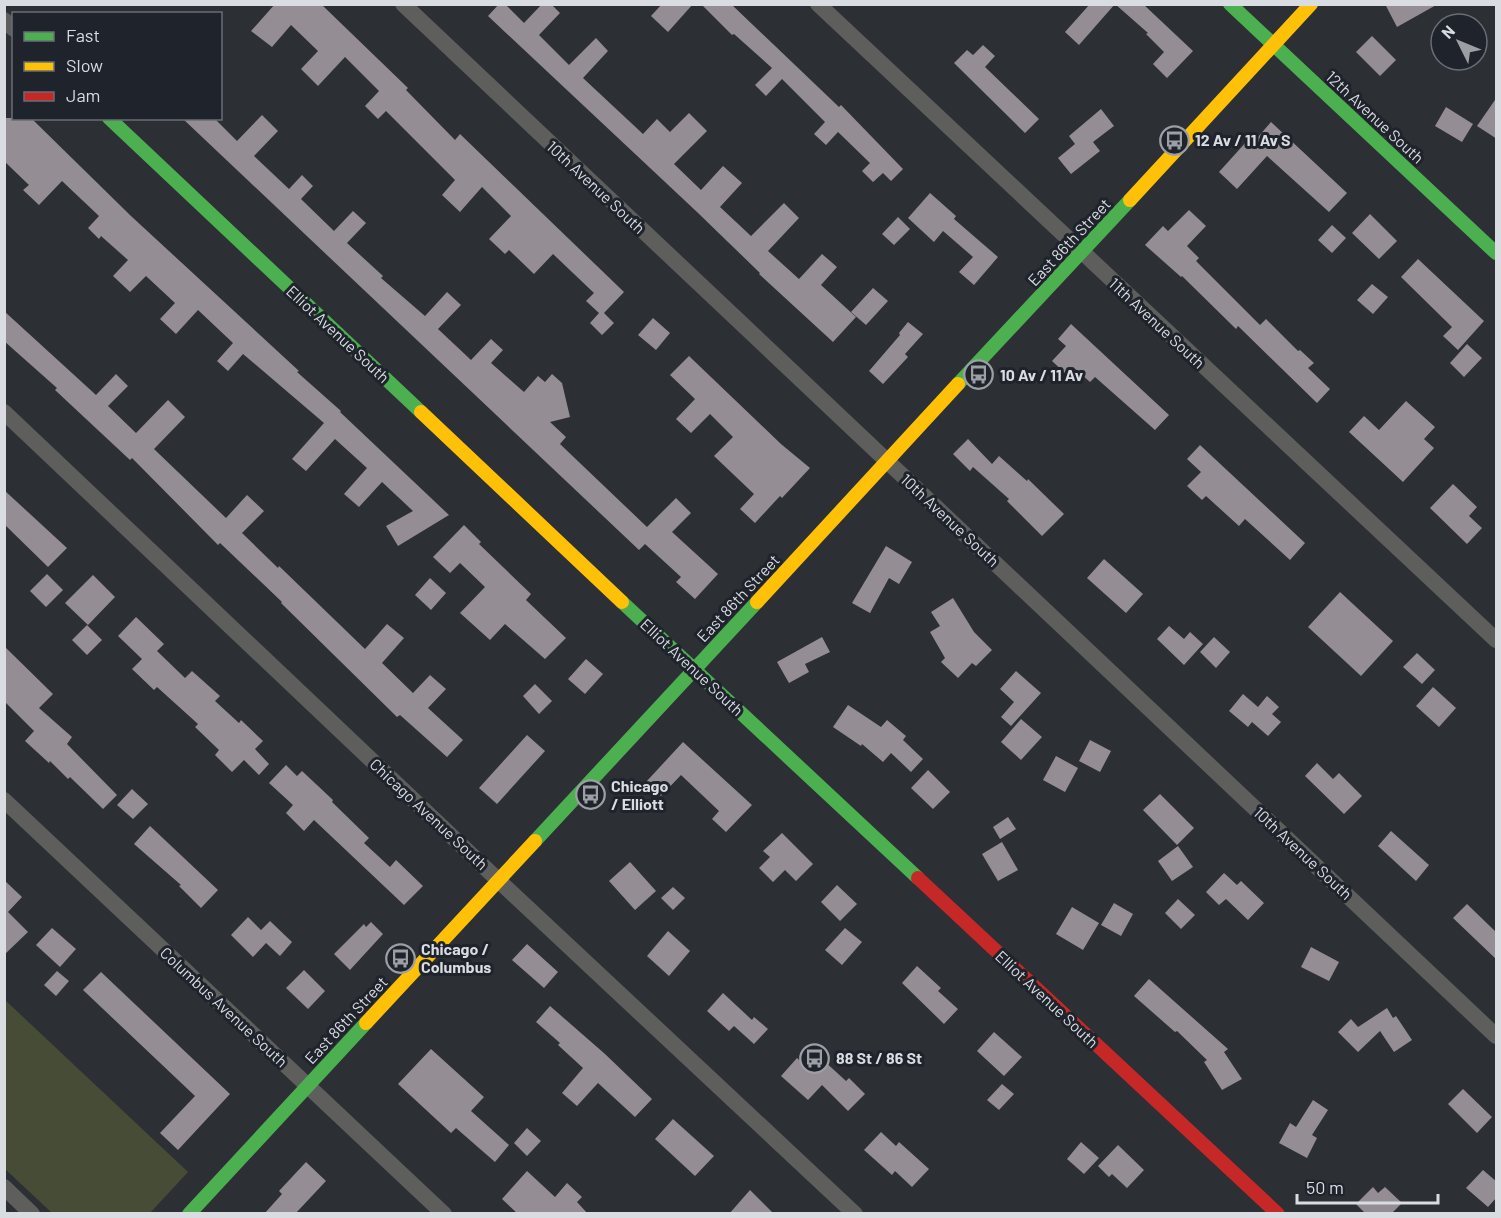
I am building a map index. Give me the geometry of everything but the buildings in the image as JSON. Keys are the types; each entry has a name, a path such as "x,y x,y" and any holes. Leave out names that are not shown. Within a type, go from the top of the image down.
{"street":[{"name":"10th Avenue South","path":"403,4 1497,1036"},
{"name":"11th Avenue South","path":"818,4 1497,640"},
{"name":"12th Avenue South","path":"1230,4 1497,253"},
{"name":"East 86th Street","path":"189,1214 1311,4"},
{"name":"Elliot Avenue South","path":"111,120 694,670 1278,1214"},
{"name":"Chicago Avenue South","path":"4,412 855,1214"},
{"name":"Columbus Avenue South","path":"4,800 444,1214"},
{"path":"4,1187 32,1214"}],"green space":[{"path":"4,999 188,1172 150,1213 52,1213 5,1169"}],"traffic: fast":[{"path":"1230,4 1496,253"},
{"path":"111,120 421,412"},
{"path":"958,384 1130,200"},
{"path":"622,602 918,878"},
{"path":"535,841 757,602"},
{"path":"189,1214 366,1023"}],"traffic: slow":[{"path":"1130,200 1311,4"},
{"path":"757,602 958,384"},
{"path":"421,412 622,602"},
{"path":"366,1023 535,841"}],"traffic: jam":[{"path":"918,878 1278,1214"}],"place":[{"name":"12 Av / 11 Av S","path":"1174,140"},
{"name":"10 Av / 11 Av","path":"979,375"},
{"name":"Chicago / Elliott","path":"590,795"},
{"name":"Chicago / Columbus","path":"400,958"},
{"name":"88 St / 86 St","path":"815,1058"}]}
